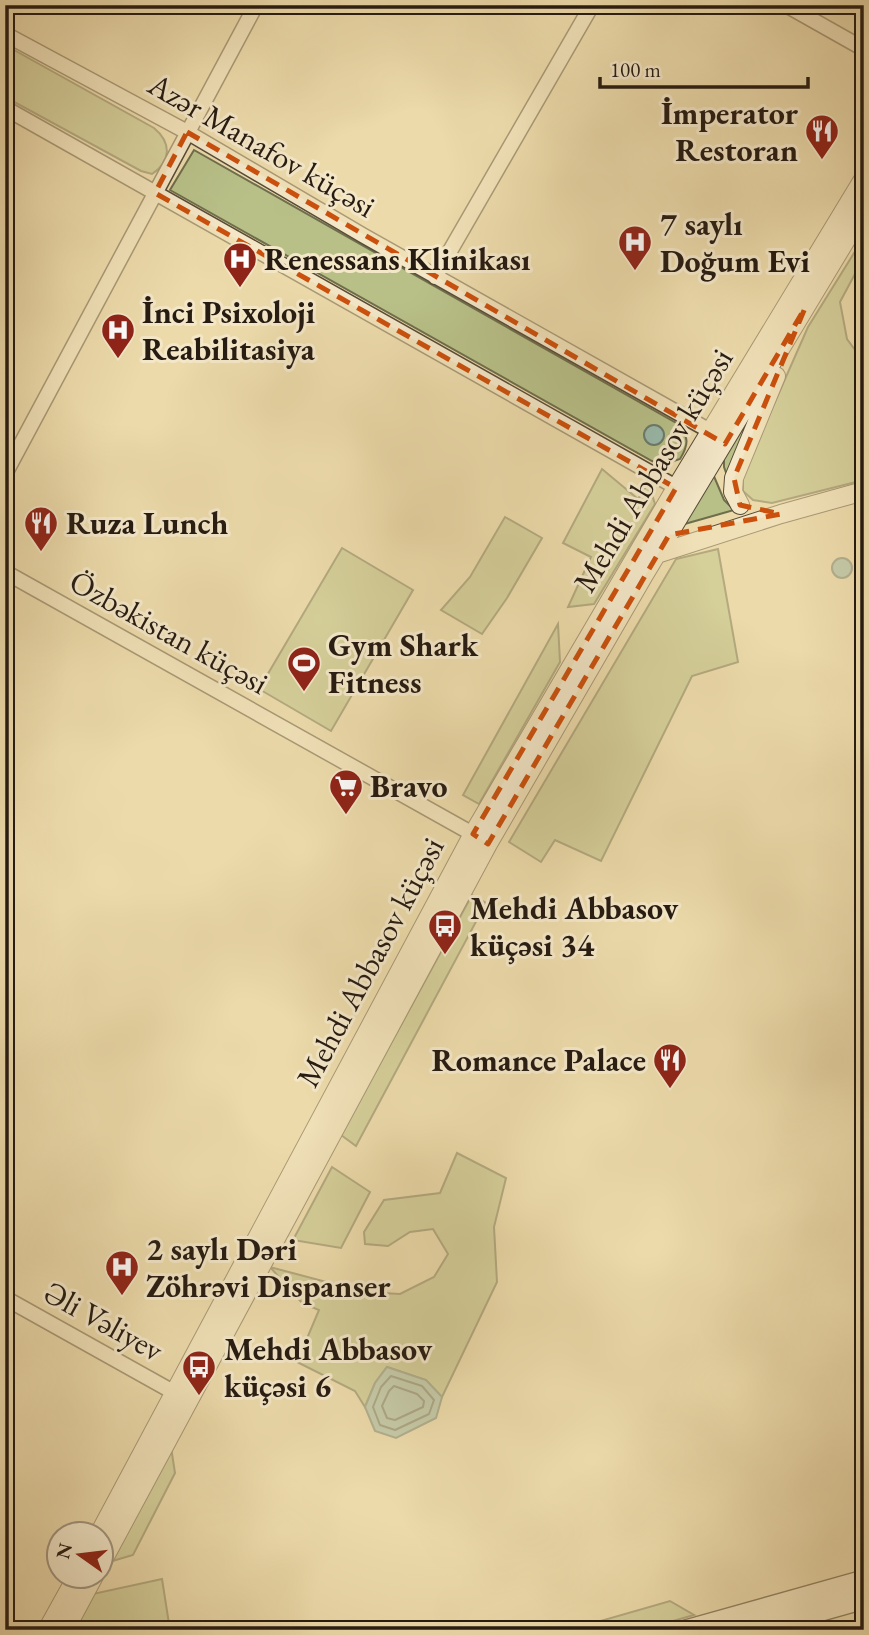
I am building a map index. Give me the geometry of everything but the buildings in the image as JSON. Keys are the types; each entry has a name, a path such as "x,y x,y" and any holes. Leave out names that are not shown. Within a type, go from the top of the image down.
{"main road":[{"path":"686,1630 864,1580"},
{"path":"754,1630 864,1599"}],"street":[{"path":"5,474 256,5"},
{"path":"435,277 592,5"},
{"path":"786,5 864,49"},
{"name":"Azər Manafov küçəsi","path":"5,34 187,132 435,277 710,431"},
{"path":"5,108 676,488 690,491 697,489"},
{"name":"Mehdi Abbasov küçəsi","path":"107,1520 646,539 864,178"},
{"name":"Mehdi Abbasov küçəsi","path":"116,1535 481,839 669,535 864,210"},
{"path":"740,505 733,492 737,467 805,308"},
{"path":"710,431 716,440 724,488 740,505 752,510 780,514"},
{"path":"657,554 780,514 864,491"},
{"path":"646,539 780,514"},
{"name":"Özbəkistan küçəsi","path":"5,572 481,839"},
{"name":"Əli Vəliyev","path":"5,1298 175,1393"},
{"path":"47,1630 68,1590"},
{"path":"65,1630 86,1590"}],"highlighted area":[{"path":"187,132 725,444 805,308 734,478 740,505 781,514 669,535 488,844 473,834 676,488 155,193"}],"green space":[{"path":"5,45 154,128 164,139 167,151 159,169 152,174 141,171 5,97"},
{"path":"194,150 678,424 686,441 680,459 662,465 652,461 170,190"},
{"path":"864,237 864,257 840,302 847,339 864,362 864,480 772,503 753,500 743,491 743,478 752,454 808,327"},
{"path":"763,390 728,478 724,458"},
{"path":"602,469 638,499 648,483 655,504 594,604 568,607 591,557 563,543"},
{"path":"713,474 724,500 734,510 681,525"},
{"path":"505,517 542,538 507,598 482,634 441,610 470,577"},
{"path":"342,548 413,590 331,731 259,689"},
{"path":"718,549 738,662 692,676 601,861 555,840 541,862 509,842 676,559"},
{"path":"558,624 560,662 479,804 463,795"},
{"path":"472,895 486,903 356,1146 341,1135"},
{"path":"457,1153 506,1178 494,1227 497,1282 442,1397 426,1380 387,1367 375,1383 365,1407 355,1391 297,1362 319,1310 302,1303 270,1267 364,1292 400,1294 434,1277 448,1254 433,1229 410,1232 388,1246 365,1244 364,1232 384,1200 440,1193"},
{"path":"332,1167 370,1192 341,1248 293,1240"},
{"path":"171,1447 175,1473 133,1555 116,1560 116,1549"},
{"path":"162,1579 170,1630 72,1630 88,1595"},
{"path":"670,1601 694,1615 642,1630 582,1630 583,1626"}],"water":[{"path":"650,425 658,425 664,435 658,445 650,445 644,439 644,431"},
{"path":"842,558 849,561 852,568 849,575 842,578 835,575 832,568 835,561"},
{"path":"387,1367 426,1380 442,1397 436,1418 396,1438 375,1431 365,1407 375,1383"}],"place":[{"name":"İmperator Restoran","path":"822,161"},
{"name":"7 saylı Doğum Evi","path":"635,272"},
{"name":"Renessans Klinikası","path":"240,289"},
{"name":"İnci Psixoloji Reabilitasiya","path":"118,360"},
{"name":"Ruza Lunch","path":"41,553"},
{"name":"Gym Shark Fitness","path":"304,693"},
{"name":"Bravo","path":"346,816"},
{"name":"Mehdi Abbasov küçəsi 34","path":"445,956"},
{"name":"Romance Palace","path":"670,1090"},
{"name":"2 saylı Dəri Zöhrəvi Dispanser","path":"122,1297"},
{"name":"Mehdi Abbasov küçəsi 6","path":"199,1397"}]}
